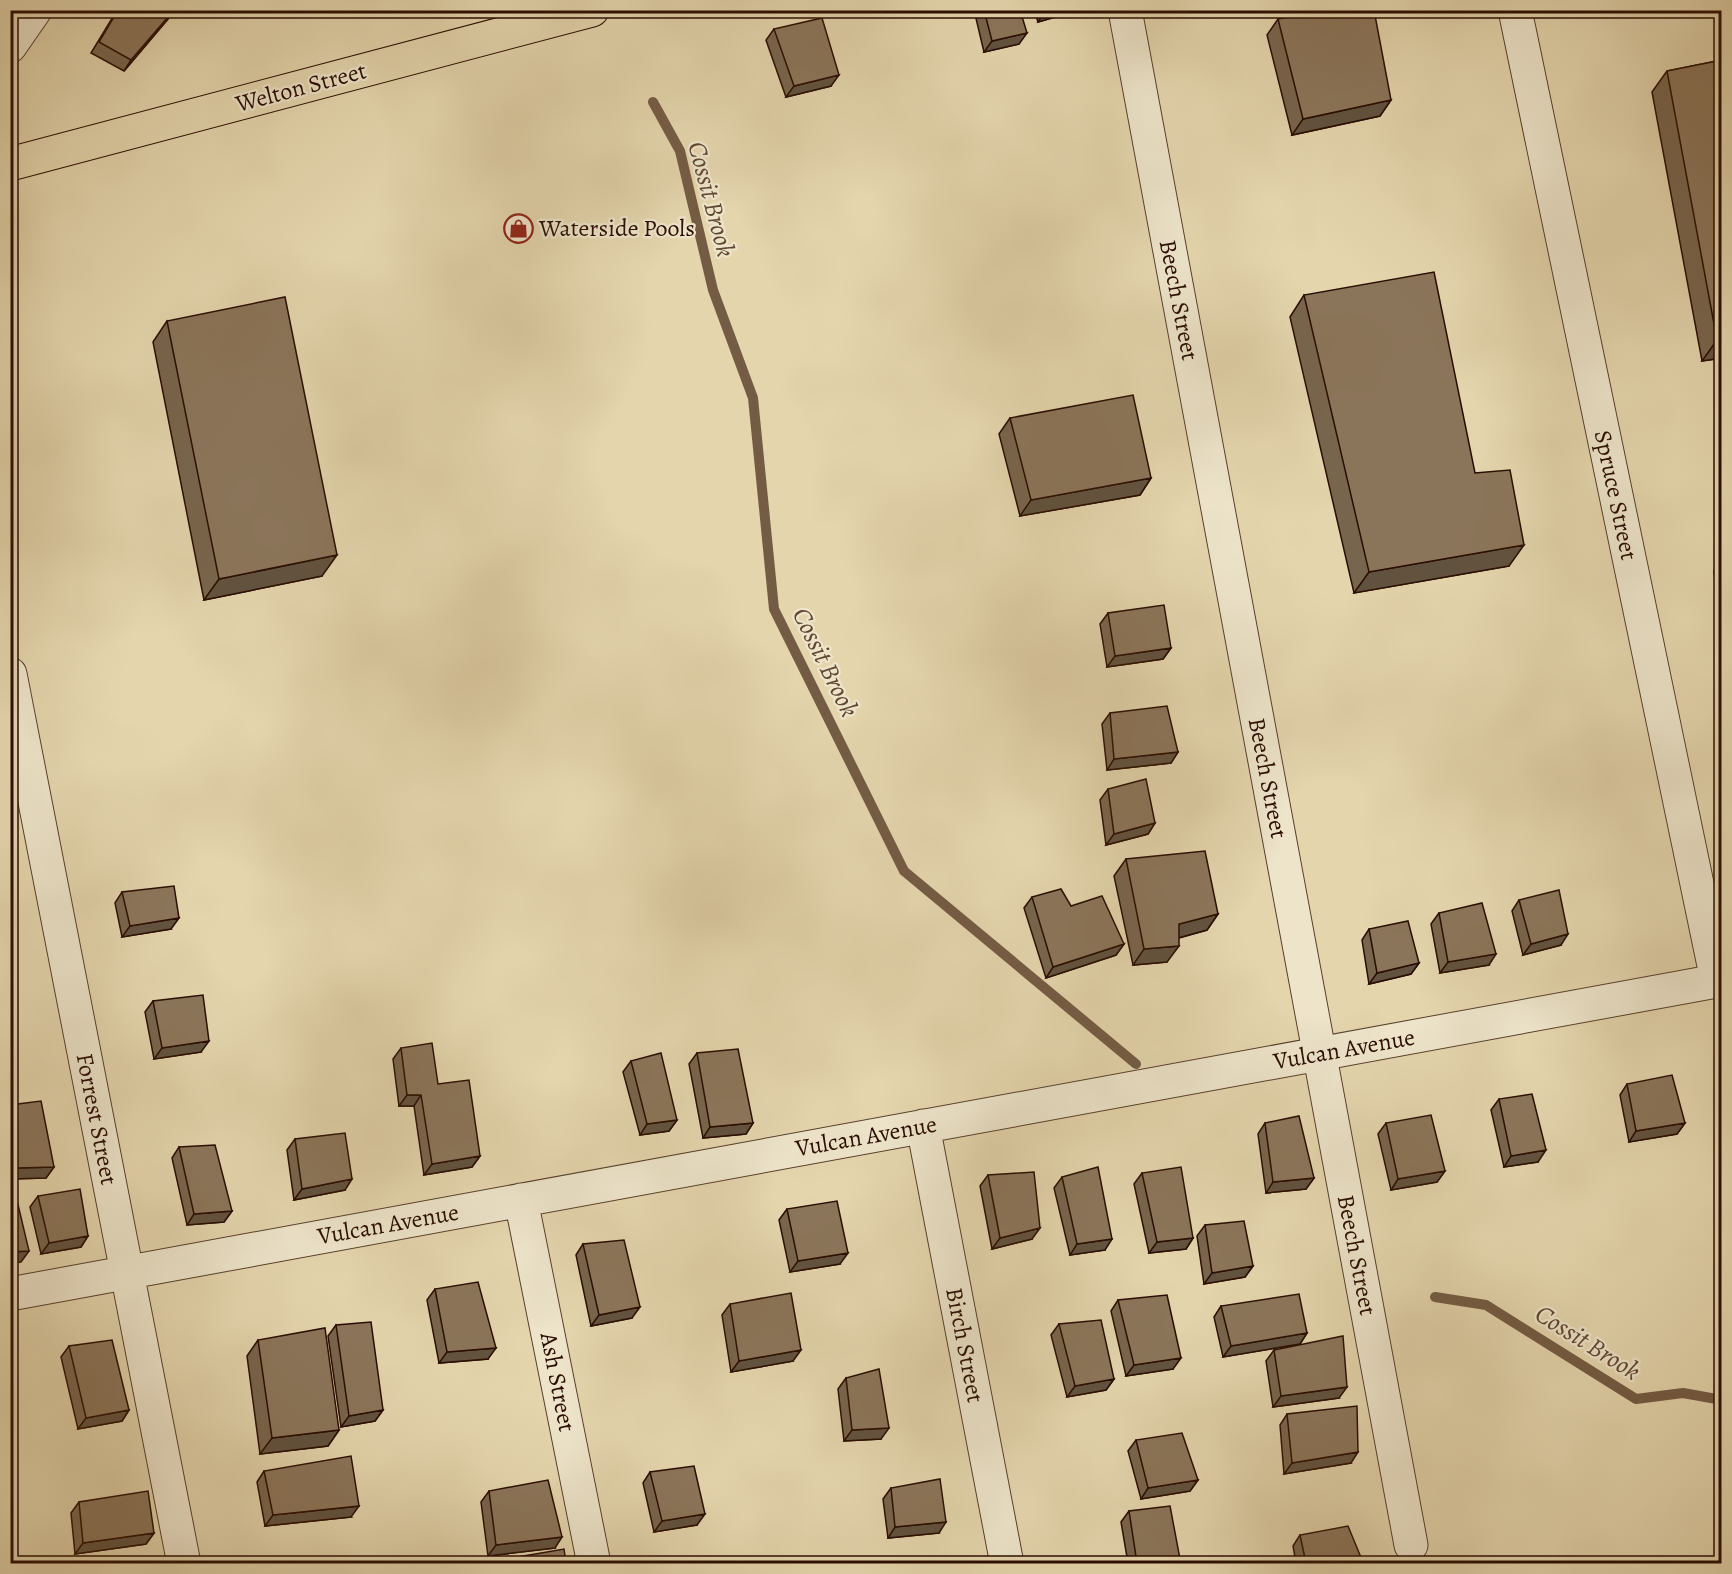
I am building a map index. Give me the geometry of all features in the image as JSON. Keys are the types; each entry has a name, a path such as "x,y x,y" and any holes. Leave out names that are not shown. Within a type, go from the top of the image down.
{"main road":[{"name":"Welton Street","path":"10,164 573,13"}],"street":[{"name":"Beech Street","path":"1125,10 1411,1545"},
{"name":"Spruce Street","path":"1515,10 1719,980"},
{"path":"10,46 31,12"},
{"name":"Forrest Street","path":"10,674 184,1563"},
{"name":"Vulcan Avenue","path":"10,1294 1719,980"},
{"name":"Birch Street","path":"923,1126 1007,1563"},
{"name":"Ash Street","path":"521,1200 594,1563"}],"building":[{"path":"118,10 174,10 131,60 99,42"},
{"path":"984,10 1020,10 1027,33 992,41"},
{"path":"1321,10 1374,10 1391,100 1303,119 1278,19"},
{"path":"822,18 839,75 794,86 774,29"},
{"path":"1722,60 1722,339 1717,340 1667,71"},
{"path":"1434,272 1475,473 1510,470 1524,545 1369,572 1304,295"},
{"path":"285,297 337,555 219,579 167,321"},
{"path":"1133,395 1151,478 1031,500 1010,418"},
{"path":"1164,605 1171,648 1115,656 1108,613"},
{"path":"1167,706 1178,752 1114,759 1110,713"},
{"path":"1146,779 1155,823 1114,834 1108,789"},
{"path":"1205,851 1218,914 1179,924 1179,946 1144,949 1126,859"},
{"path":"174,886 179,918 130,926 122,892"},
{"path":"1061,889 1071,906 1102,896 1124,944 1053,967 1032,897"},
{"path":"1559,890 1568,934 1531,944 1519,900"},
{"path":"1482,903 1496,954 1448,962 1439,913"},
{"path":"1408,921 1419,963 1377,973 1369,929"},
{"path":"203,995 209,1041 162,1048 153,1001"},
{"path":"432,1043 438,1084 469,1080 480,1156 432,1164 421,1095 407,1095 401,1048"},
{"path":"738,1049 753,1123 710,1127 697,1053"},
{"path":"661,1053 677,1120 647,1124 631,1061"},
{"path":"1672,1075 1685,1123 1636,1131 1627,1084"},
{"path":"1532,1094 1546,1150 1511,1156 1499,1099"},
{"path":"41,1101 54,1167 17,1168 10,1145 10,1105"},
{"path":"1431,1115 1445,1171 1398,1179 1386,1123"},
{"path":"1299,1116 1314,1178 1273,1182 1265,1123"},
{"path":"345,1133 352,1179 302,1189 295,1139"},
{"path":"215,1145 232,1211 194,1214 179,1147"},
{"path":"1098,1167 1112,1239 1077,1244 1062,1177"},
{"path":"1181,1167 1193,1238 1157,1242 1142,1173"},
{"path":"1034,1172 1040,1228 1000,1238 988,1175"},
{"path":"80,1189 88,1236 49,1243 38,1196"},
{"path":"15,1192 29,1251 10,1252 10,1193"},
{"path":"837,1201 848,1253 798,1261 787,1209"},
{"path":"1244,1221 1253,1266 1212,1273 1205,1225"},
{"path":"624,1240 640,1307 599,1315 583,1244"},
{"path":"478,1282 496,1348 447,1352 435,1289"},
{"path":"791,1293 801,1350 739,1361 730,1304"},
{"path":"1299,1294 1307,1333 1231,1346 1221,1306"},
{"path":"1167,1295 1181,1358 1134,1365 1118,1300"},
{"path":"1101,1320 1114,1379 1075,1386 1059,1324"},
{"path":"371,1322 383,1410 349,1416 336,1325"},
{"path":"325,1328 339,1430 272,1438 258,1340"},
{"path":"1343,1336 1347,1387 1281,1396 1274,1350"},
{"path":"112,1340 129,1410 86,1418 69,1346"},
{"path":"879,1369 889,1428 852,1430 846,1378"},
{"path":"1357,1406 1358,1452 1292,1463 1287,1414"},
{"path":"1182,1433 1198,1480 1148,1488 1136,1440"},
{"path":"351,1456 359,1506 273,1515 264,1471"},
{"path":"694,1466 705,1514 662,1521 650,1472"},
{"path":"940,1479 946,1522 895,1527 891,1488"},
{"path":"548,1480 562,1537 496,1545 489,1491"},
{"path":"148,1491 154,1533 83,1543 79,1502"},
{"path":"1170,1506 1180,1559 1137,1563 1129,1511"},
{"path":"1348,1526 1362,1560 1346,1563 1306,1563 1300,1535"},
{"path":"564,1549 566,1563 512,1563 512,1558"}],"waterway":[{"name":"Cossit Brook","path":"653,102 680,151 713,290 753,398 774,609 904,871 1136,1064"},
{"name":"Cossit Brook","path":"1435,1297 1486,1305 1636,1399 1683,1393 1722,1400"}],"place":[{"name":"Waterside Pools","path":"518,228"}]}
